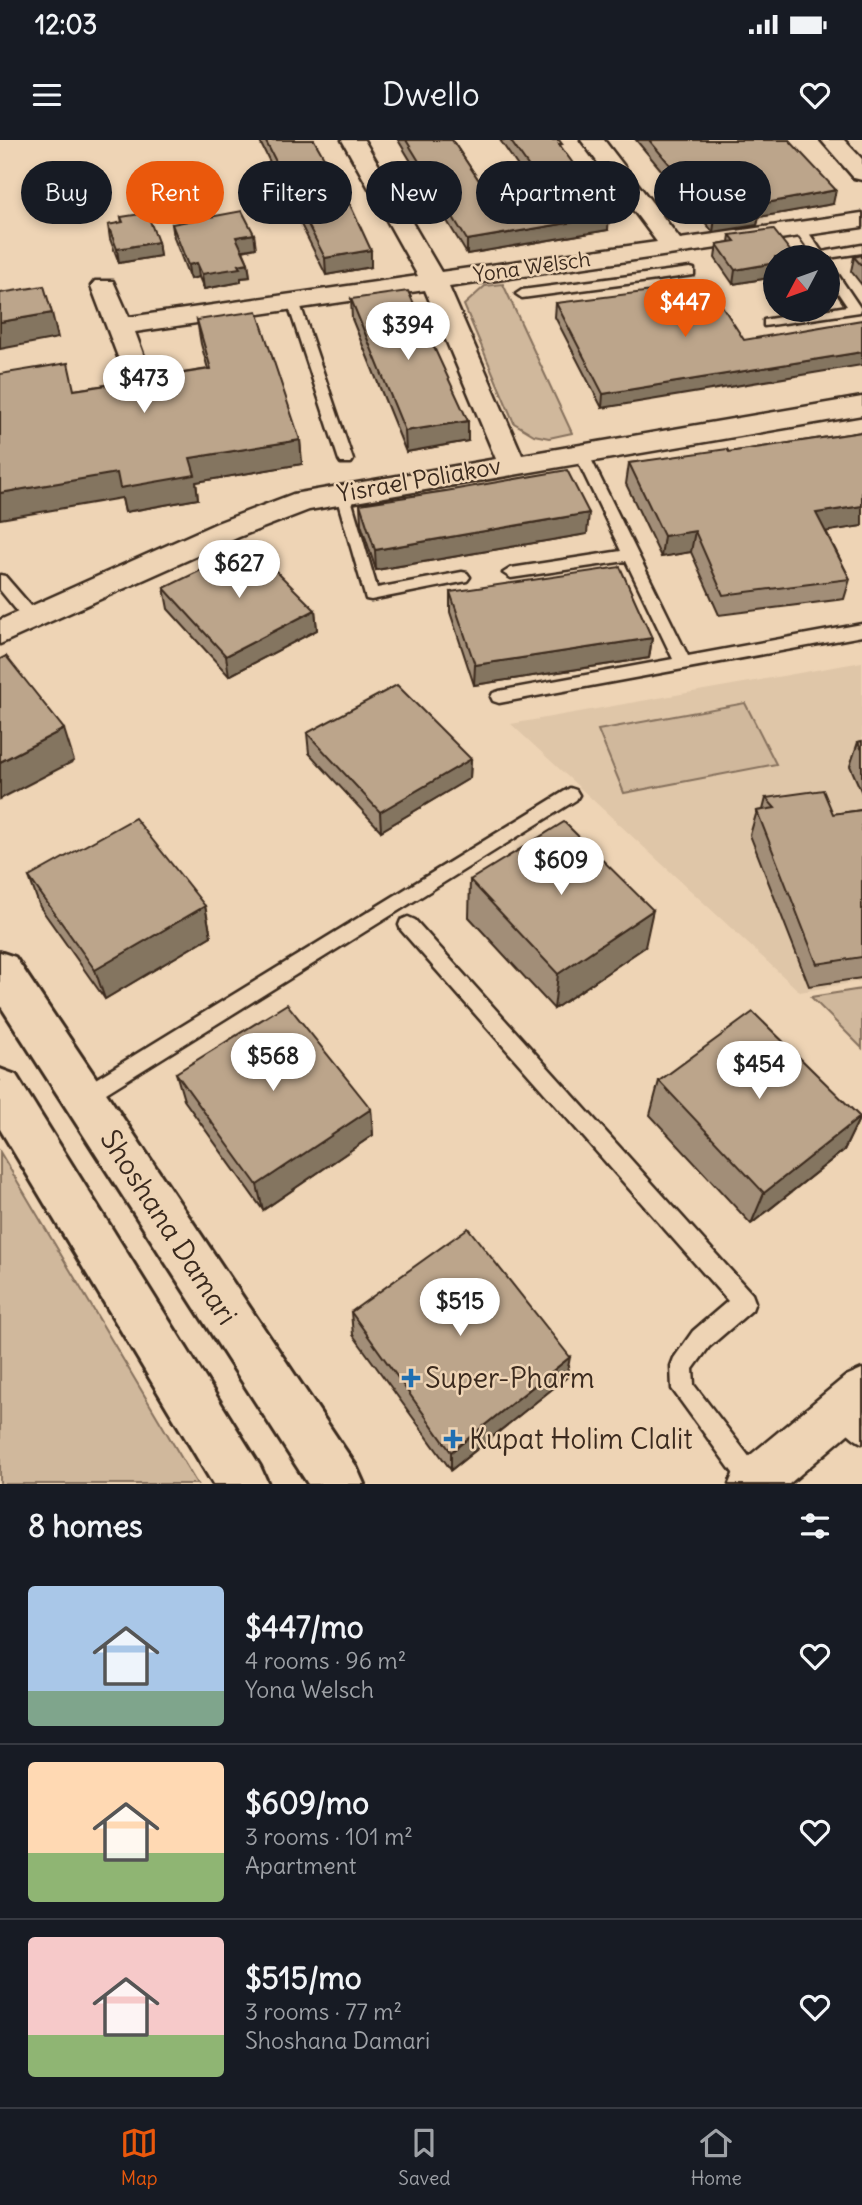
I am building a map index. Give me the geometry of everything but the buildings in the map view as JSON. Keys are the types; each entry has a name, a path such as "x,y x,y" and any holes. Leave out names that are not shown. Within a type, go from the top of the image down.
{"main road":[{"name":"Shoshana Damari","path":"0,970 338,1484"},
{"path":"0,1089 243,1484"}],"street":[{"path":"353,140 433,281 512,464"},
{"path":"592,140 674,247"},
{"path":"832,140 862,173"},
{"name":"Yona Welsch","path":"119,326 862,220"},
{"path":"104,286 136,370"},
{"name":"Yisrael Poliakov","path":"0,633 281,508 342,492 862,406"},
{"path":"755,1483 856,1410"}],"lane":[{"path":"800,229 811,245"},
{"path":"840,253 862,249"},
{"path":"591,258 605,283"},
{"path":"522,294 691,272"},
{"path":"840,287 855,309 840,311"},
{"path":"293,301 346,460"},
{"path":"769,323 775,322"},
{"path":"581,453 683,663"},
{"path":"342,492 370,595 462,577"},
{"path":"511,573 631,555"},
{"path":"0,580 32,618"},
{"path":"499,697 862,630"},
{"path":"83,1097 570,795"},
{"path":"408,925 744,1302 701,1339 682,1366 683,1389 755,1483"}],"shaded area":[{"path":"503,284 572,433 549,438 534,435 514,423 464,305 485,286"},
{"path":"862,662 862,981 800,992 511,724"},
{"path":"745,703 776,764 624,793 598,730"},
{"path":"862,989 862,1048 811,997"},
{"path":"0,1152 197,1484 0,1484"}],"place":[{"name":"Super-Pharm","path":"411,1378"},
{"name":"Kupat Holim Clalit","path":"453,1439"}]}
